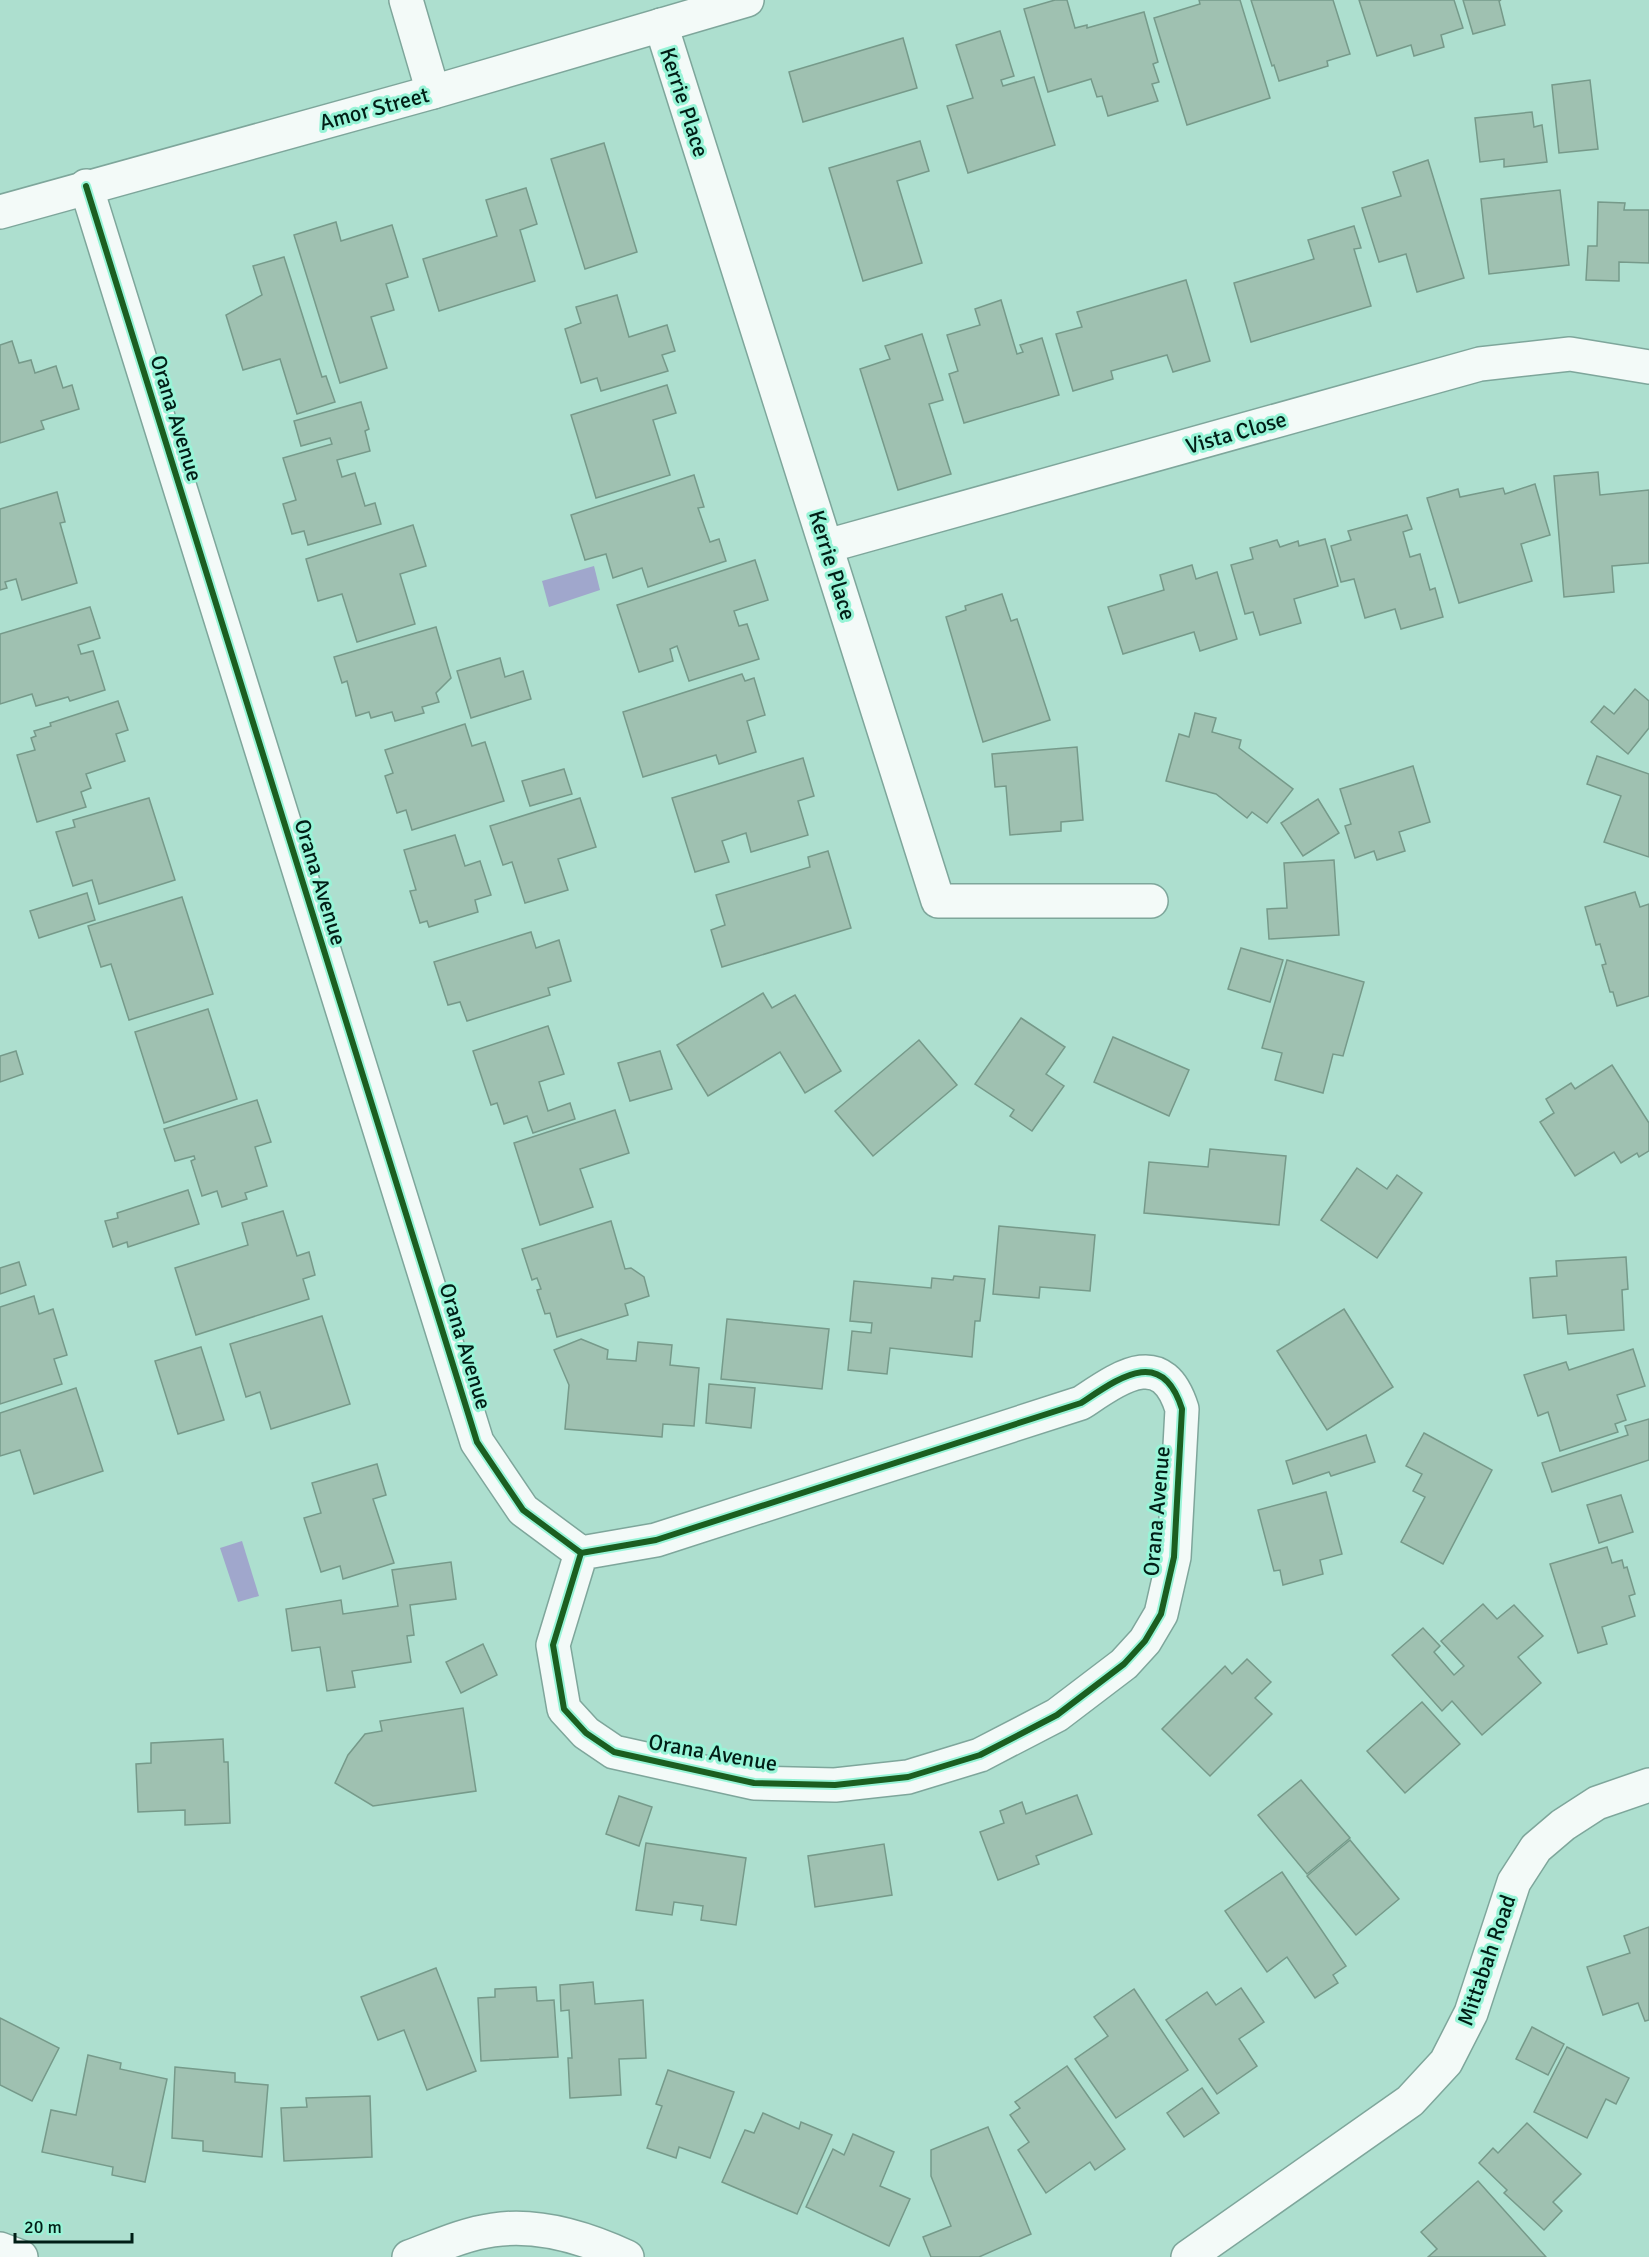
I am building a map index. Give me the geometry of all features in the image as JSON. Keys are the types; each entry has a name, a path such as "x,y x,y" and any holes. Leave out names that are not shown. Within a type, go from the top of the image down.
{"street":[{"path":"406,0 433,92"},
{"name":"Amor Street","path":"0,212 86,186 433,92 747,0"},
{"name":"Kerrie Place","path":"661,25 938,901 1151,900"},
{"name":"Orana Avenue","path":"86,186 477,1442 523,1510 581,1553 656,1540 1081,1403 1122,1376 1150,1372 1168,1379 1177,1392 1182,1409 1174,1557 1161,1614 1145,1641 1124,1664 1057,1715 980,1755 908,1777 835,1785 754,1783 614,1752 586,1733 564,1709 553,1645 581,1553"},
{"name":"Vista Close","path":"827,546 1480,364 1570,354 1649,368"},
{"name":"Mittabah Road","path":"1188,2257 1410,2101 1446,2062 1471,2013 1514,1882 1536,1848 1563,1825 1597,1803 1649,1785"},
{"path":"409,2257 493,2230 528,2229 558,2232 627,2257"},
{"path":"0,2249 21,2257"}],"water":[{"path":"594,566 600,590 549,607 542,581"},
{"path":"242,1541 259,1596 238,1602 220,1548"}],"building":[{"path":"1055,0 1067,0 1075,28 1087,25 1087,28 1144,12 1158,62 1153,64 1159,82 1152,84 1158,101 1108,116 1102,96 1097,97 1091,79 1048,92 1024,9"},
{"path":"1199,0 1240,0 1270,98 1187,125 1154,18 1200,4"},
{"path":"1251,0 1333,0 1350,54 1327,61 1328,66 1279,81"},
{"path":"1359,0 1454,0 1463,28 1441,35 1444,47 1414,56 1411,45 1377,56"},
{"path":"1463,0 1501,0 1499,1 1505,25 1473,34"},
{"path":"1000,31 1014,76 1001,80 1003,86 1034,77 1055,145 968,173 947,106 973,98 956,45"},
{"path":"903,38 917,88 803,122 789,72"},
{"path":"1590,80 1598,149 1559,153 1552,85"},
{"path":"1532,112 1534,127 1542,125 1547,162 1504,167 1504,159 1480,162 1475,118"},
{"path":"920,141 929,171 897,181 922,263 863,281 829,168"},
{"path":"604,143 637,252 585,269 551,159"},
{"path":"1428,160 1464,278 1417,292 1406,254 1379,262 1362,208 1401,196 1393,172"},
{"path":"526,188 537,224 520,230 535,281 439,311 423,259 497,236 486,200"},
{"path":"1560,190 1569,265 1489,274 1481,199"},
{"path":"1598,202 1625,203 1624,210 1649,210 1649,263 1619,262 1619,281 1586,280 1588,246 1597,246"},
{"path":"336,222 341,241 392,225 408,277 386,284 394,310 371,317 387,368 340,383 294,235"},
{"path":"1354,226 1361,248 1354,249 1371,306 1251,342 1234,283 1314,259 1308,240"},
{"path":"284,257 322,377 326,376 335,402 297,414 280,359 243,370 226,315 262,295 253,266"},
{"path":"1186,280 1210,361 1173,372 1167,355 1111,371 1113,379 1073,391 1056,334 1082,327 1077,312"},
{"path":"617,295 629,337 667,325 675,351 662,355 668,371 601,391 597,378 581,383 565,329 581,323 576,307"},
{"path":"1001,300 1017,354 1023,352 1020,345 1042,338 1059,395 964,423 949,374 958,371 947,335 980,325 975,309"},
{"path":"922,334 943,400 929,404 951,474 898,490 860,369 890,359 885,346"},
{"path":"12,341 19,363 31,360 35,373 56,366 63,388 72,385 79,409 41,421 44,429 0,443 0,345"},
{"path":"667,385 676,413 653,420 670,475 596,498 571,415"},
{"path":"361,402 369,429 365,431 370,451 337,460 342,477 355,473 365,506 375,503 381,524 308,545 304,531 292,534 283,504 296,500 283,458 332,444 330,438 301,446 294,421"},
{"path":"1598,472 1600,495 1649,490 1649,563 1612,566 1614,592 1564,597 1554,476"},
{"path":"694,475 704,507 698,508 710,542 719,539 726,561 648,587 642,568 613,578 606,554 585,560 571,515"},
{"path":"1535,484 1550,535 1521,544 1532,581 1459,603 1427,498 1458,489 1460,497 1503,488 1505,494"},
{"path":"57,492 65,522 60,523 77,583 22,600 16,579 5,582 7,588 0,590 0,509"},
{"path":"1407,515 1412,529 1403,532 1410,557 1420,554 1430,590 1435,588 1443,617 1401,629 1395,609 1365,618 1354,579 1341,582 1331,546 1351,540 1348,531"},
{"path":"413,525 426,566 400,574 415,624 357,642 342,594 318,601 306,559"},
{"path":"1325,539 1338,586 1294,599 1301,623 1260,635 1253,612 1245,614 1231,565 1253,559 1250,548 1277,540 1280,547 1298,541 1299,546"},
{"path":"755,560 768,600 734,611 739,626 747,624 759,659 689,681 677,646 670,649 673,661 639,672 617,605"},
{"path":"1192,565 1196,579 1217,572 1237,639 1200,651 1194,632 1123,654 1108,607 1164,590 1160,575"},
{"path":"1002,594 1011,621 1017,619 1050,720 983,742 946,617 966,610 965,606"},
{"path":"90,607 100,638 78,645 81,654 93,651 105,690 70,701 68,697 36,706 32,694 0,704 0,634"},
{"path":"436,627 451,678 436,693 439,702 422,707 424,713 395,721 392,712 371,718 369,712 356,716 347,681 342,683 334,657"},
{"path":"500,658 505,677 523,671 531,699 471,718 457,671"},
{"path":"742,674 745,681 754,678 765,715 747,721 756,752 719,764 716,755 643,777 623,712"},
{"path":"1635,689 1649,701 1649,728 1628,754 1591,722 1604,706 1614,714"},
{"path":"118,701 128,730 116,734 125,761 86,774 91,788 81,792 86,807 37,822 17,755 35,750 31,738 36,736 34,731 51,726 50,723"},
{"path":"1195,713 1216,718 1212,732 1241,740 1239,748 1293,789 1267,823 1252,812 1247,818 1216,794 1166,781 1179,734 1189,737"},
{"path":"465,724 472,746 485,742 504,801 412,830 406,810 397,813 385,776 393,773 385,750"},
{"path":"1077,747 1083,820 1061,822 1061,831 1010,835 1006,786 995,787 992,754"},
{"path":"1597,756 1649,774 1649,857 1604,842 1621,796 1587,784"},
{"path":"803,758 814,796 798,801 808,835 751,852 746,833 722,841 729,862 695,872 672,798"},
{"path":"1413,766 1430,822 1399,832 1405,851 1377,860 1374,851 1355,858 1345,826 1351,824 1340,789"},
{"path":"564,769 572,794 530,806 522,781"},
{"path":"149,798 175,880 99,904 92,880 73,886 56,832 75,827 73,820"},
{"path":"580,798 596,847 558,859 568,890 525,903 512,862 503,865 490,826"},
{"path":"1318,799 1339,833 1303,856 1281,823"},
{"path":"455,835 465,866 480,861 491,895 475,900 478,912 429,927 427,921 420,923 410,891 416,890 404,850"},
{"path":"828,851 851,928 722,967 711,930 725,925 716,895 810,867 808,857"},
{"path":"1334,860 1339,935 1269,939 1267,909 1287,908 1284,863"},
{"path":"1635,892 1640,907 1649,904 1649,996 1617,1006 1602,965 1606,964 1600,944 1596,945 1585,907"},
{"path":"87,893 95,920 39,938 30,911"},
{"path":"182,897 213,994 129,1020 111,964 101,967 88,926"},
{"path":"531,932 536,948 559,940 571,981 548,988 550,995 467,1021 460,1002 448,1005 434,962"},
{"path":"1241,948 1283,960 1270,1002 1228,989"},
{"path":"1287,960 1364,982 1343,1056 1333,1054 1323,1093 1275,1080 1282,1053 1262,1048"},
{"path":"763,993 772,1008 795,995 841,1071 805,1093 780,1052 708,1096 677,1045"},
{"path":"208,1009 237,1099 164,1123 135,1032"},
{"path":"1021,1018 1065,1047 1046,1074 1064,1086 1032,1131 1010,1116 1014,1110 975,1084"},
{"path":"548,1026 564,1074 539,1082 548,1111 570,1103 575,1119 533,1133 527,1116 504,1124 497,1103 491,1105 473,1051"},
{"path":"1113,1037 1189,1070 1169,1116 1094,1082"},
{"path":"919,1040 957,1085 873,1156 835,1111"},
{"path":"16,1051 23,1074 0,1082 0,1056"},
{"path":"660,1051 672,1089 630,1101 618,1063"},
{"path":"1612,1065 1649,1123 1649,1151 1639,1157 1637,1153 1621,1163 1614,1152 1575,1176 1540,1122 1554,1113 1546,1099 1571,1083 1575,1089"},
{"path":"257,1100 271,1142 255,1147 267,1186 245,1193 247,1199 222,1207 217,1191 202,1196 191,1161 195,1159 194,1156 175,1161 164,1129"},
{"path":"615,1110 629,1153 580,1169 593,1207 540,1225 514,1143"},
{"path":"1210,1149 1286,1156 1279,1225 1144,1213 1149,1162 1208,1167"},
{"path":"1357,1168 1387,1189 1397,1175 1422,1193 1377,1258 1321,1220"},
{"path":"188,1190 199,1224 128,1247 127,1242 113,1247 105,1221 118,1218 117,1213"},
{"path":"283,1211 297,1256 309,1252 315,1275 303,1279 309,1299 196,1335 175,1268 248,1245 242,1223"},
{"path":"611,1221 625,1269 631,1268 644,1277 649,1296 625,1304 628,1315 557,1337 550,1313 545,1314 537,1290 541,1289 537,1278 532,1280 522,1249"},
{"path":"999,1226 1095,1235 1090,1291 1040,1287 1039,1298 993,1294"},
{"path":"1626,1257 1628,1289 1622,1290 1624,1330 1568,1334 1566,1315 1533,1318 1530,1278 1557,1276 1556,1261"},
{"path":"19,1262 26,1285 0,1294 0,1268"},
{"path":"954,1276 985,1279 980,1321 975,1321 972,1357 890,1348 887,1374 848,1370 852,1331 871,1333 872,1323 850,1321 854,1281 931,1288 932,1278 953,1280"},
{"path":"34,1296 39,1314 53,1309 67,1355 54,1359 62,1384 0,1404 0,1307"},
{"path":"1344,1309 1393,1387 1327,1430 1277,1351"},
{"path":"322,1316 350,1404 271,1429 260,1392 246,1397 230,1344"},
{"path":"727,1319 829,1329 822,1389 721,1379"},
{"path":"581,1339 608,1350 607,1359 636,1361 638,1342 672,1345 670,1365 699,1368 694,1426 663,1424 662,1437 565,1429 569,1385 554,1350"},
{"path":"201,1347 224,1420 178,1434 155,1361"},
{"path":"1633,1349 1645,1386 1617,1395 1626,1420 1615,1424 1618,1432 1560,1451 1548,1412 1538,1416 1524,1375 1566,1362 1569,1370"},
{"path":"709,1384 755,1388 751,1428 706,1423"},
{"path":"76,1388 103,1471 34,1494 20,1450 0,1456 0,1413"},
{"path":"1649,1419 1649,1460 1552,1492 1542,1463 1628,1435 1625,1426"},
{"path":"1424,1433 1492,1470 1443,1564 1401,1542 1425,1497 1413,1491 1422,1474 1406,1466"},
{"path":"1366,1435 1375,1462 1331,1476 1329,1472 1293,1484 1286,1461"},
{"path":"377,1464 386,1495 373,1499 394,1563 343,1579 340,1566 321,1572 304,1518 321,1513 312,1483"},
{"path":"1326,1492 1342,1554 1320,1560 1323,1574 1283,1585 1280,1570 1274,1571 1258,1510"},
{"path":"1621,1495 1633,1532 1599,1543 1587,1505"},
{"path":"1607,1547 1612,1563 1622,1560 1624,1568 1627,1567 1635,1594 1629,1596 1635,1616 1602,1627 1607,1644 1578,1653 1550,1564"},
{"path":"451,1562 456,1599 410,1605 414,1635 407,1636 411,1662 352,1671 355,1687 327,1691 320,1647 292,1651 286,1609 341,1600 343,1614 398,1606 392,1570"},
{"path":"1483,1604 1497,1619 1514,1605 1543,1636 1518,1657 1541,1683 1482,1735 1452,1701 1442,1711 1392,1655 1423,1628 1440,1646 1434,1652 1454,1675 1464,1666 1441,1641"},
{"path":"483,1644 497,1675 461,1693 446,1662"},
{"path":"1247,1659 1271,1682 1255,1698 1272,1714 1210,1776 1162,1729 1225,1666 1232,1674"},
{"path":"1422,1702 1460,1744 1405,1793 1367,1751"},
{"path":"463,1708 476,1791 373,1806 335,1783 348,1755 365,1734 382,1731 380,1721"},
{"path":"223,1739 224,1762 228,1762 230,1823 185,1825 185,1810 138,1812 136,1764 151,1763 151,1743"},
{"path":"1301,1780 1350,1838 1307,1874 1258,1815"},
{"path":"1077,1795 1092,1834 1036,1856 1039,1864 998,1880 980,1832 1004,1823 1000,1811 1022,1802 1026,1814"},
{"path":"619,1796 652,1807 639,1846 606,1834"},
{"path":"1350,1840 1399,1899 1356,1935 1307,1876"},
{"path":"646,1843 746,1858 736,1925 701,1920 703,1906 674,1902 672,1915 636,1910"},
{"path":"884,1844 892,1895 815,1907 808,1856"},
{"path":"1282,1872 1346,1966 1333,1975 1338,1983 1315,1998 1287,1957 1267,1972 1225,1911"},
{"path":"1649,1927 1649,2020 1645,2021 1638,2003 1603,2015 1587,1967 1630,1953 1624,1936"},
{"path":"436,1968 476,2071 427,2090 404,2030 378,2040 361,1997"},
{"path":"593,1982 595,2004 643,2000 646,2058 619,2059 621,2095 570,2098 568,2058 572,2058 569,2010 561,2011 560,1985"},
{"path":"536,1987 537,2001 554,2000 558,2057 481,2061 478,1998 495,1997 495,1989"},
{"path":"1241,1988 1264,2022 1239,2039 1257,2066 1217,2094 1166,2020 1207,1992 1216,2005"},
{"path":"1134,1989 1188,2070 1116,2118 1075,2059 1108,2036 1094,2017"},
{"path":"0,2018 59,2048 32,2101 0,2085"},
{"path":"1532,2027 1564,2044 1548,2075 1516,2059"},
{"path":"1567,2047 1629,2078 1616,2104 1606,2099 1587,2138 1534,2112"},
{"path":"88,2055 121,2063 120,2069 167,2079 145,2182 112,2175 113,2167 42,2152 51,2110 76,2115"},
{"path":"1067,2066 1125,2149 1095,2170 1090,2162 1046,2193 1018,2150 1029,2142 1010,2115 1020,2108 1015,2102"},
{"path":"175,2067 235,2073 235,2082 268,2085 262,2157 203,2151 203,2141 172,2138"},
{"path":"668,2070 734,2092 710,2158 679,2147 676,2158 647,2148 662,2106 656,2104"},
{"path":"1202,2088 1219,2113 1184,2137 1167,2113"},
{"path":"370,2096 372,2157 284,2161 281,2108 307,2107 306,2098"},
{"path":"763,2113 799,2129 801,2122 832,2135 797,2214 722,2182 745,2130 754,2133"},
{"path":"1527,2123 1581,2174 1553,2202 1562,2211 1544,2230 1504,2193 1507,2190 1479,2163 1493,2148 1498,2153"},
{"path":"988,2127 1031,2234 979,2257 931,2257 923,2237 951,2226 931,2176 931,2150"},
{"path":"853,2134 894,2152 880,2186 910,2199 889,2246 806,2207 833,2149 844,2155"},
{"path":"1478,2181 1546,2257 1428,2257 1437,2249 1421,2232"}],"cycle path":[{"path":"86,186 477,1442 523,1510 581,1553 656,1540 1081,1403 1110,1384 1138,1373 1151,1372 1163,1378 1173,1389 1182,1409 1174,1557 1161,1614 1145,1641 1124,1664 1057,1715 980,1755 908,1777 835,1785 754,1783 614,1752 586,1733 564,1709 553,1645 581,1553"}]}
